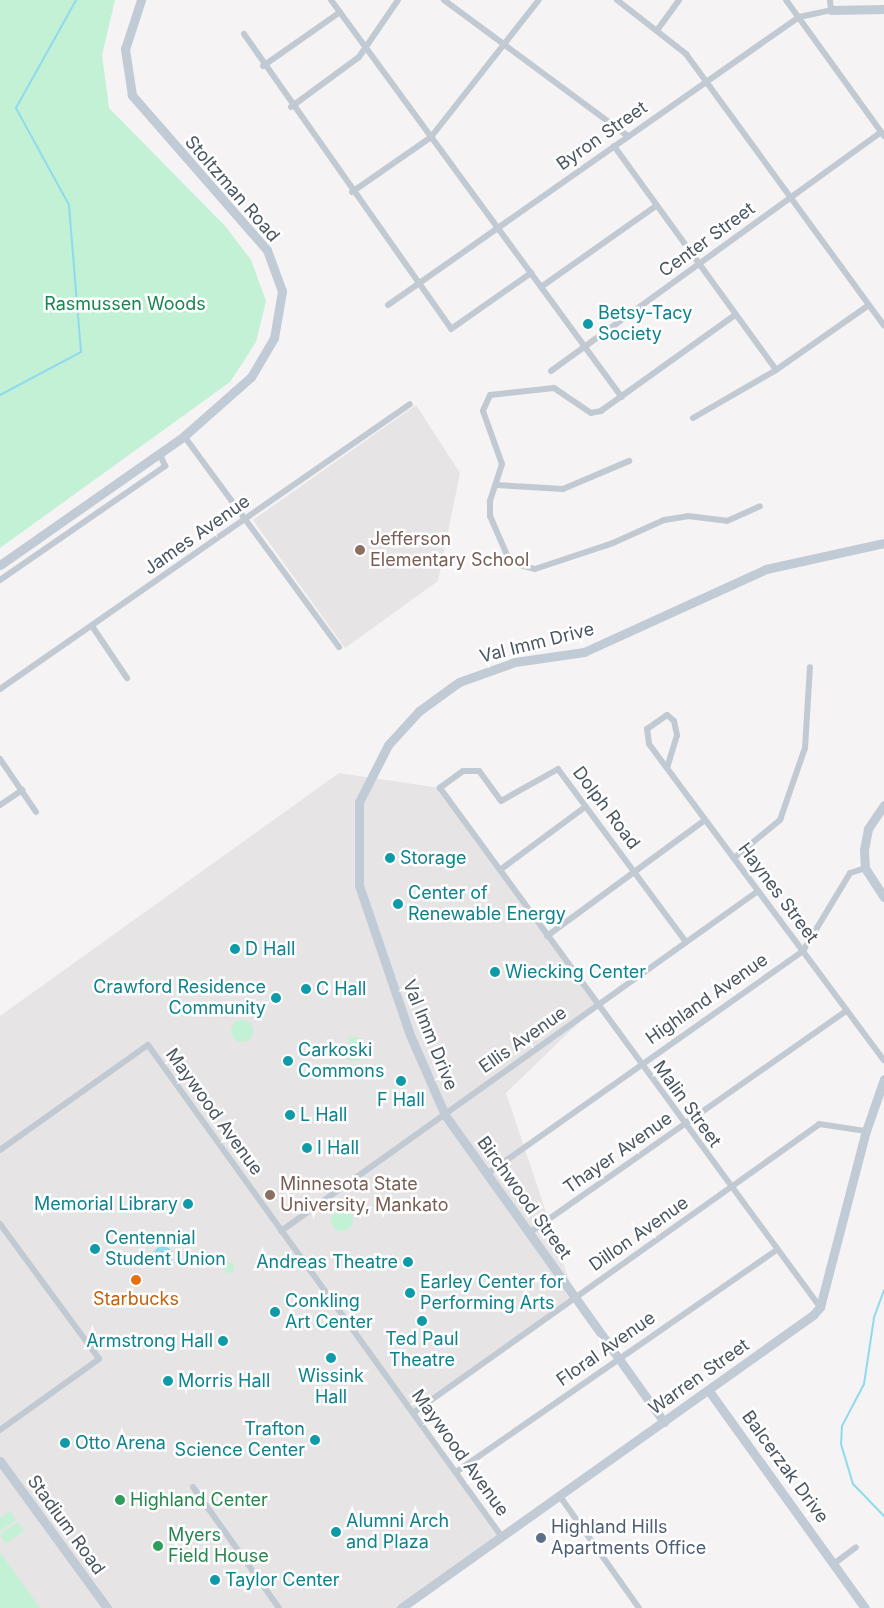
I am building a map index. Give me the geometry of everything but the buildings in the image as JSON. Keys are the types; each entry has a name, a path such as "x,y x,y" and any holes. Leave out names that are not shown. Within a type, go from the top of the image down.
{"street":[{"name":"Stoltzman Road","path":"0,565 184,436 251,377 274,338 282,291 267,250 132,95 125,49 141,0"},
{"path":"331,0 622,397"},
{"path":"291,107 367,48 398,0"},
{"path":"444,0 628,136"},
{"path":"352,192 432,137 539,0"},
{"path":"617,0 658,29 706,81 884,326"},
{"path":"658,29 679,0"},
{"path":"786,0 883,134"},
{"path":"830,0 831,10 884,9"},
{"name":"Byron Street","path":"388,305 799,16 831,10"},
{"path":"264,66 340,12"},
{"path":"244,34 291,107 417,285 451,329 531,273"},
{"name":"Center Street","path":"551,370 883,134"},
{"path":"614,146 735,316 776,370"},
{"path":"541,287 656,206"},
{"path":"692,418 776,370 869,305"},
{"path":"735,316 622,397 590,413 554,388 490,395 483,411 502,456 489,509 502,547 512,561 535,570 613,543 664,520 688,516 727,521 760,506"},
{"name":"James Avenue","path":"0,689 410,404"},
{"path":"184,436 339,647"},
{"path":"0,580 165,466 160,454"},
{"path":"496,485 563,490 629,462"},
{"name":"Val Imm Drive","path":"444,1115 410,1035 359,885 359,802 388,745 419,711 459,682 515,662 584,652 766,569 884,543"},
{"path":"92,626 127,678"},
{"path":"734,858 780,820 805,748 810,667"},
{"name":"Haynes Street","path":"667,768 677,735 671,717 654,721 647,729 649,744 884,1060"},
{"path":"0,759 36,812"},
{"name":"Dolph Road","path":"458,775 479,771 501,801 558,769 686,942"},
{"name":"Malin Street","path":"458,775 440,788 775,1251 820,1308"},
{"path":"0,805 22,790"},
{"path":"884,805 868,829 865,868 884,896"},
{"path":"500,870 585,807"},
{"path":"547,936 706,820"},
{"name":"Highland Avenue","path":"487,1174 803,951 850,873 865,868"},
{"name":"Ellis Avenue","path":"281,1231 758,891"},
{"name":"Thayer Avenue","path":"529,1233 847,1010"},
{"name":"Maywood Avenue","path":"0,1150 148,1045 502,1537"},
{"path":"820,1308 866,1131 884,1079"},
{"name":"Birchwood Street","path":"444,1115 664,1422"},
{"name":"Dillon Avenue","path":"413,1413 819,1124 866,1131"},
{"path":"0,1224 99,1360 0,1430"},
{"name":"Floral Avenue","path":"456,1472 775,1251"},
{"name":"Warren Street","path":"401,1608 709,1391 820,1308"},
{"name":"Balcerzak Drive","path":"709,1391 835,1563 865,1608"},
{"name":"Stadium Road","path":"0,1461 107,1608"},
{"path":"193,1487 280,1608"},
{"path":"560,1495 639,1608"},
{"path":"835,1563 856,1547"}],"shaded area":[{"name":"Jefferson Elementary School","path":"416,405 460,473 438,581 345,648 253,520"},
{"name":"Minnesota State University, Mankato","path":"339,773 440,788 597,1005 506,1093 575,1298 413,1413 502,1537 409,1608 0,1608 0,1016"}],"green space":[{"name":"Rasmussen Woods","path":"0,0 115,0 102,55 109,108 226,227 251,260 266,301 256,342 230,382 0,548"},
{"path":"242,1020 250,1023 253,1031 250,1039 242,1042 234,1039 231,1031 234,1023"},
{"path":"349,1037 362,1038 360,1061 347,1060"},
{"path":"342,1209 350,1212 353,1220 350,1228 342,1231 334,1228 331,1220 334,1212"},
{"path":"228,1261 234,1267 228,1273 222,1267"},
{"path":"10,1511 16,1520 0,1531 0,1518"},
{"path":"18,1522 24,1531 6,1543 0,1534"},
{"path":"0,1552 40,1608 0,1608"}],"water":[{"path":"163,1246 170,1249 173,1256 170,1263 163,1266 156,1263 153,1256 156,1249"}],"waterway":[{"path":"0,395 81,352 69,205 16,108 76,0"},
{"path":"884,1290 874,1318 864,1384 842,1426 841,1444 853,1484 884,1516"}],"place":[{"name":"Betsy-Tacy Society","path":"588,324"},
{"name":"Jefferson Elementary School","path":"360,550"},
{"name":"Storage","path":"390,858"},
{"name":"Center of Renewable Energy","path":"398,904"},
{"name":"D Hall","path":"235,949"},
{"name":"Wiecking Center","path":"495,972"},
{"name":"C Hall","path":"306,989"},
{"name":"Crawford Residence Community","path":"276,998"},
{"name":"Carkoski Commons","path":"288,1061"},
{"name":"F Hall","path":"401,1081"},
{"name":"L Hall","path":"290,1115"},
{"name":"I Hall","path":"307,1148"},
{"name":"Minnesota State University, Mankato","path":"270,1195"},
{"name":"Memorial Library","path":"188,1204"},
{"name":"Centennial Student Union","path":"95,1249"},
{"name":"Andreas Theatre","path":"408,1262"},
{"name":"Starbucks","path":"136,1280"},
{"name":"Earley Center for Performing Arts","path":"410,1293"},
{"name":"Conkling Art Center","path":"275,1312"},
{"name":"Ted Paul Theatre","path":"422,1321"},
{"name":"Armstrong Hall","path":"223,1341"},
{"name":"Wissink Hall","path":"331,1358"},
{"name":"Morris Hall","path":"168,1381"},
{"name":"Trafton Science Center","path":"315,1440"},
{"name":"Otto Arena","path":"65,1443"},
{"name":"Highland Center","path":"120,1500"},
{"name":"Alumni Arch and Plaza","path":"336,1532"},
{"name":"Highland Hills Apartments Office","path":"541,1538"},
{"name":"Myers Field House","path":"158,1546"},
{"name":"Taylor Center","path":"215,1580"}]}
